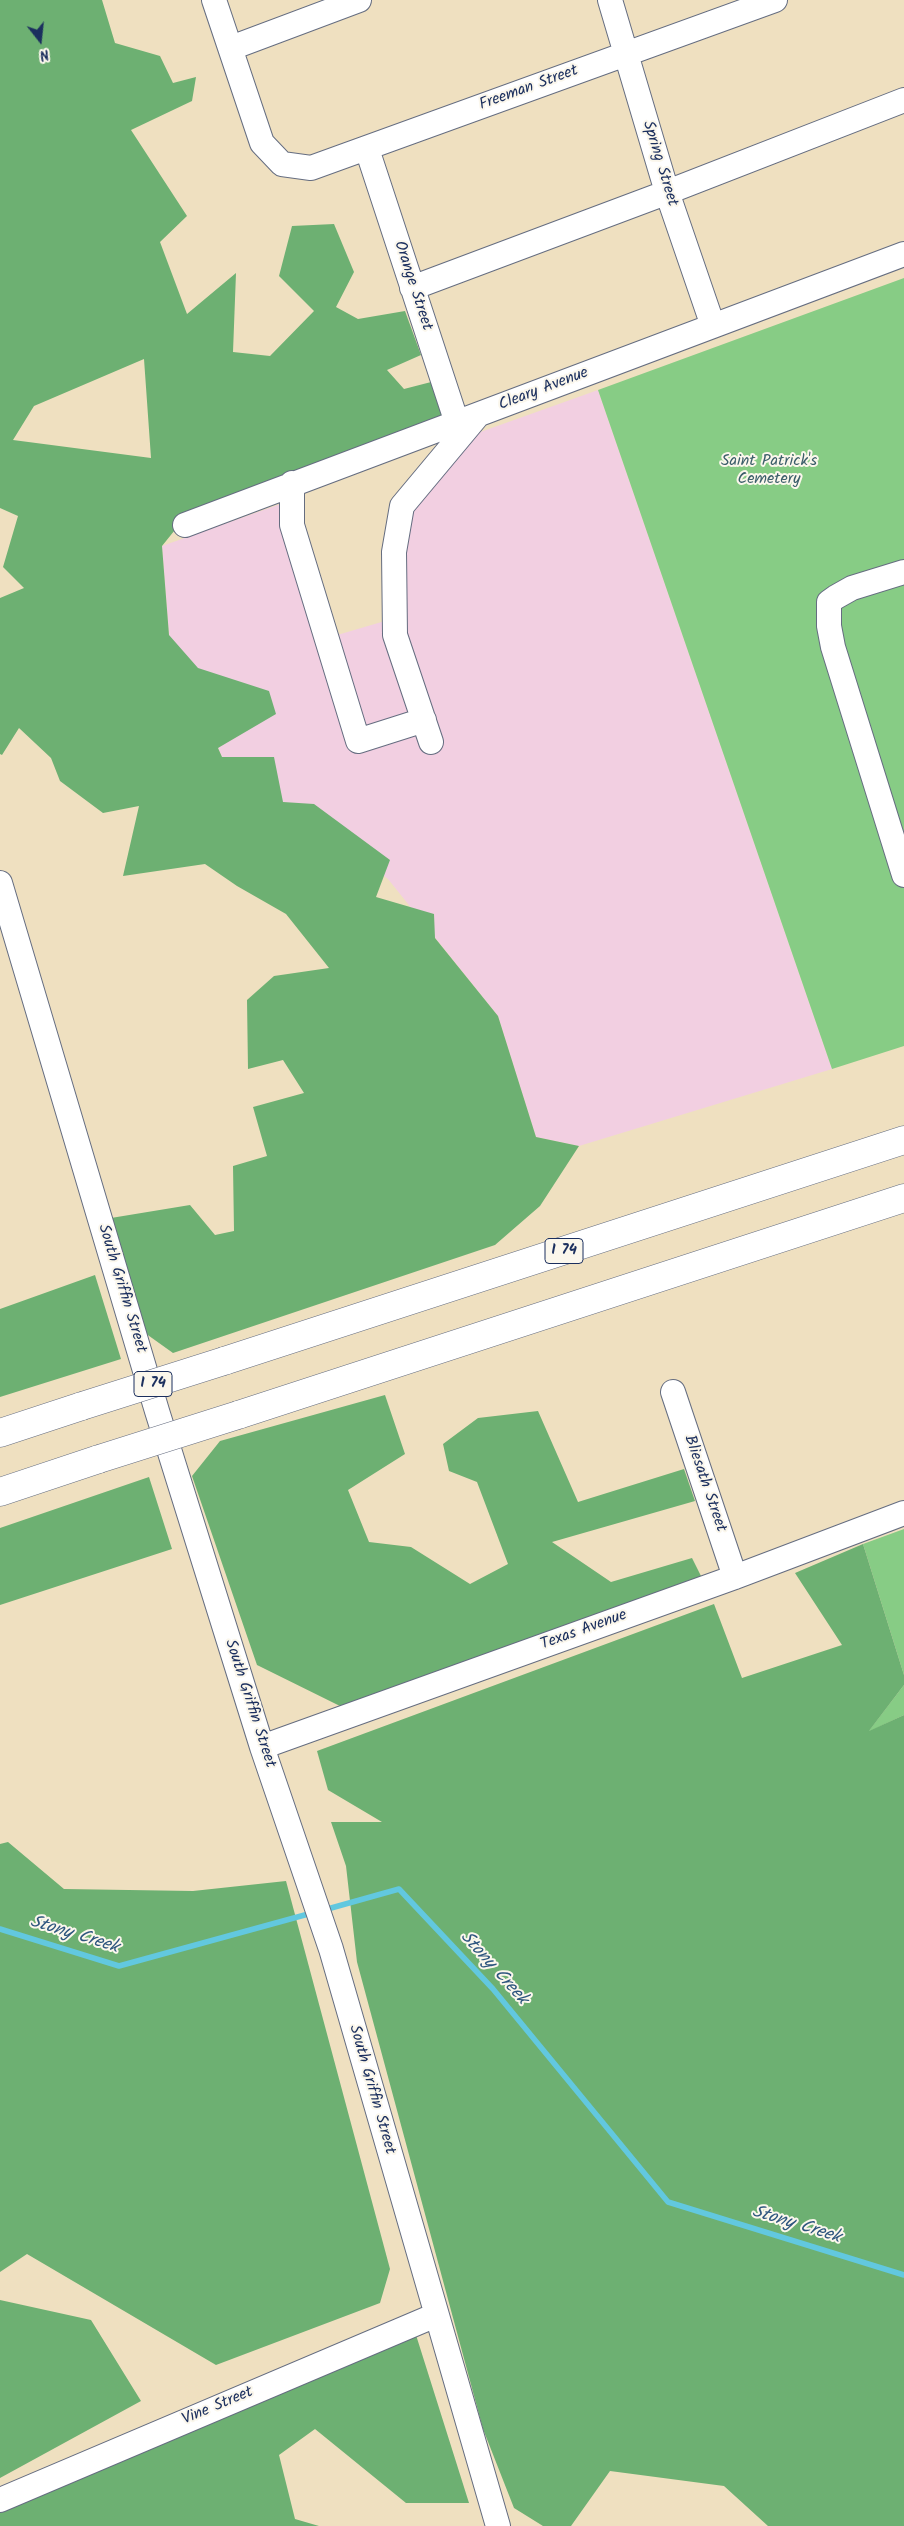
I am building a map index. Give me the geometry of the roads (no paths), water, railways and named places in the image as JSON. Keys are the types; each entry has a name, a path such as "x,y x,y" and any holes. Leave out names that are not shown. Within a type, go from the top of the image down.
{"highway":[{"name":"I 74","path":"0,1433 904,1140"},
{"path":"0,1492 904,1198"}],"street":[{"path":"214,0 231,48 359,0"},
{"name":"Spring Street","path":"610,0 667,192 713,326"},
{"name":"Freeman Street","path":"231,48 262,143 282,164 311,168 775,0"},
{"path":"412,288 904,100"},
{"name":"Orange Street","path":"367,149 457,423"},
{"name":"Cleary Avenue","path":"185,525 292,483 457,423 904,254"},
{"path":"292,483 292,525 358,741 427,731 395,635 394,552 402,506 479,414"},
{"path":"903,868 833,647 829,626 829,602 852,588 904,572"},
{"name":"South Griffin Street","path":"0,883 157,1411 262,1747 322,1924 498,2526"},
{"name":"Bliesath Street","path":"673,1392 735,1577"},
{"name":"Texas Avenue","path":"262,1747 735,1577 904,1513"},
{"name":"Vine Street","path":"0,2500 436,2315"}],"waterway":[{"name":"Stony Creek","path":"324,1910 399,1889 493,1989 668,2202 904,2275"},
{"name":"Stony Creek","path":"0,1929 119,1966 312,1913"}],"park label":[{"name":"Saint Patrick's Cemetery","path":"769,471"}]}
